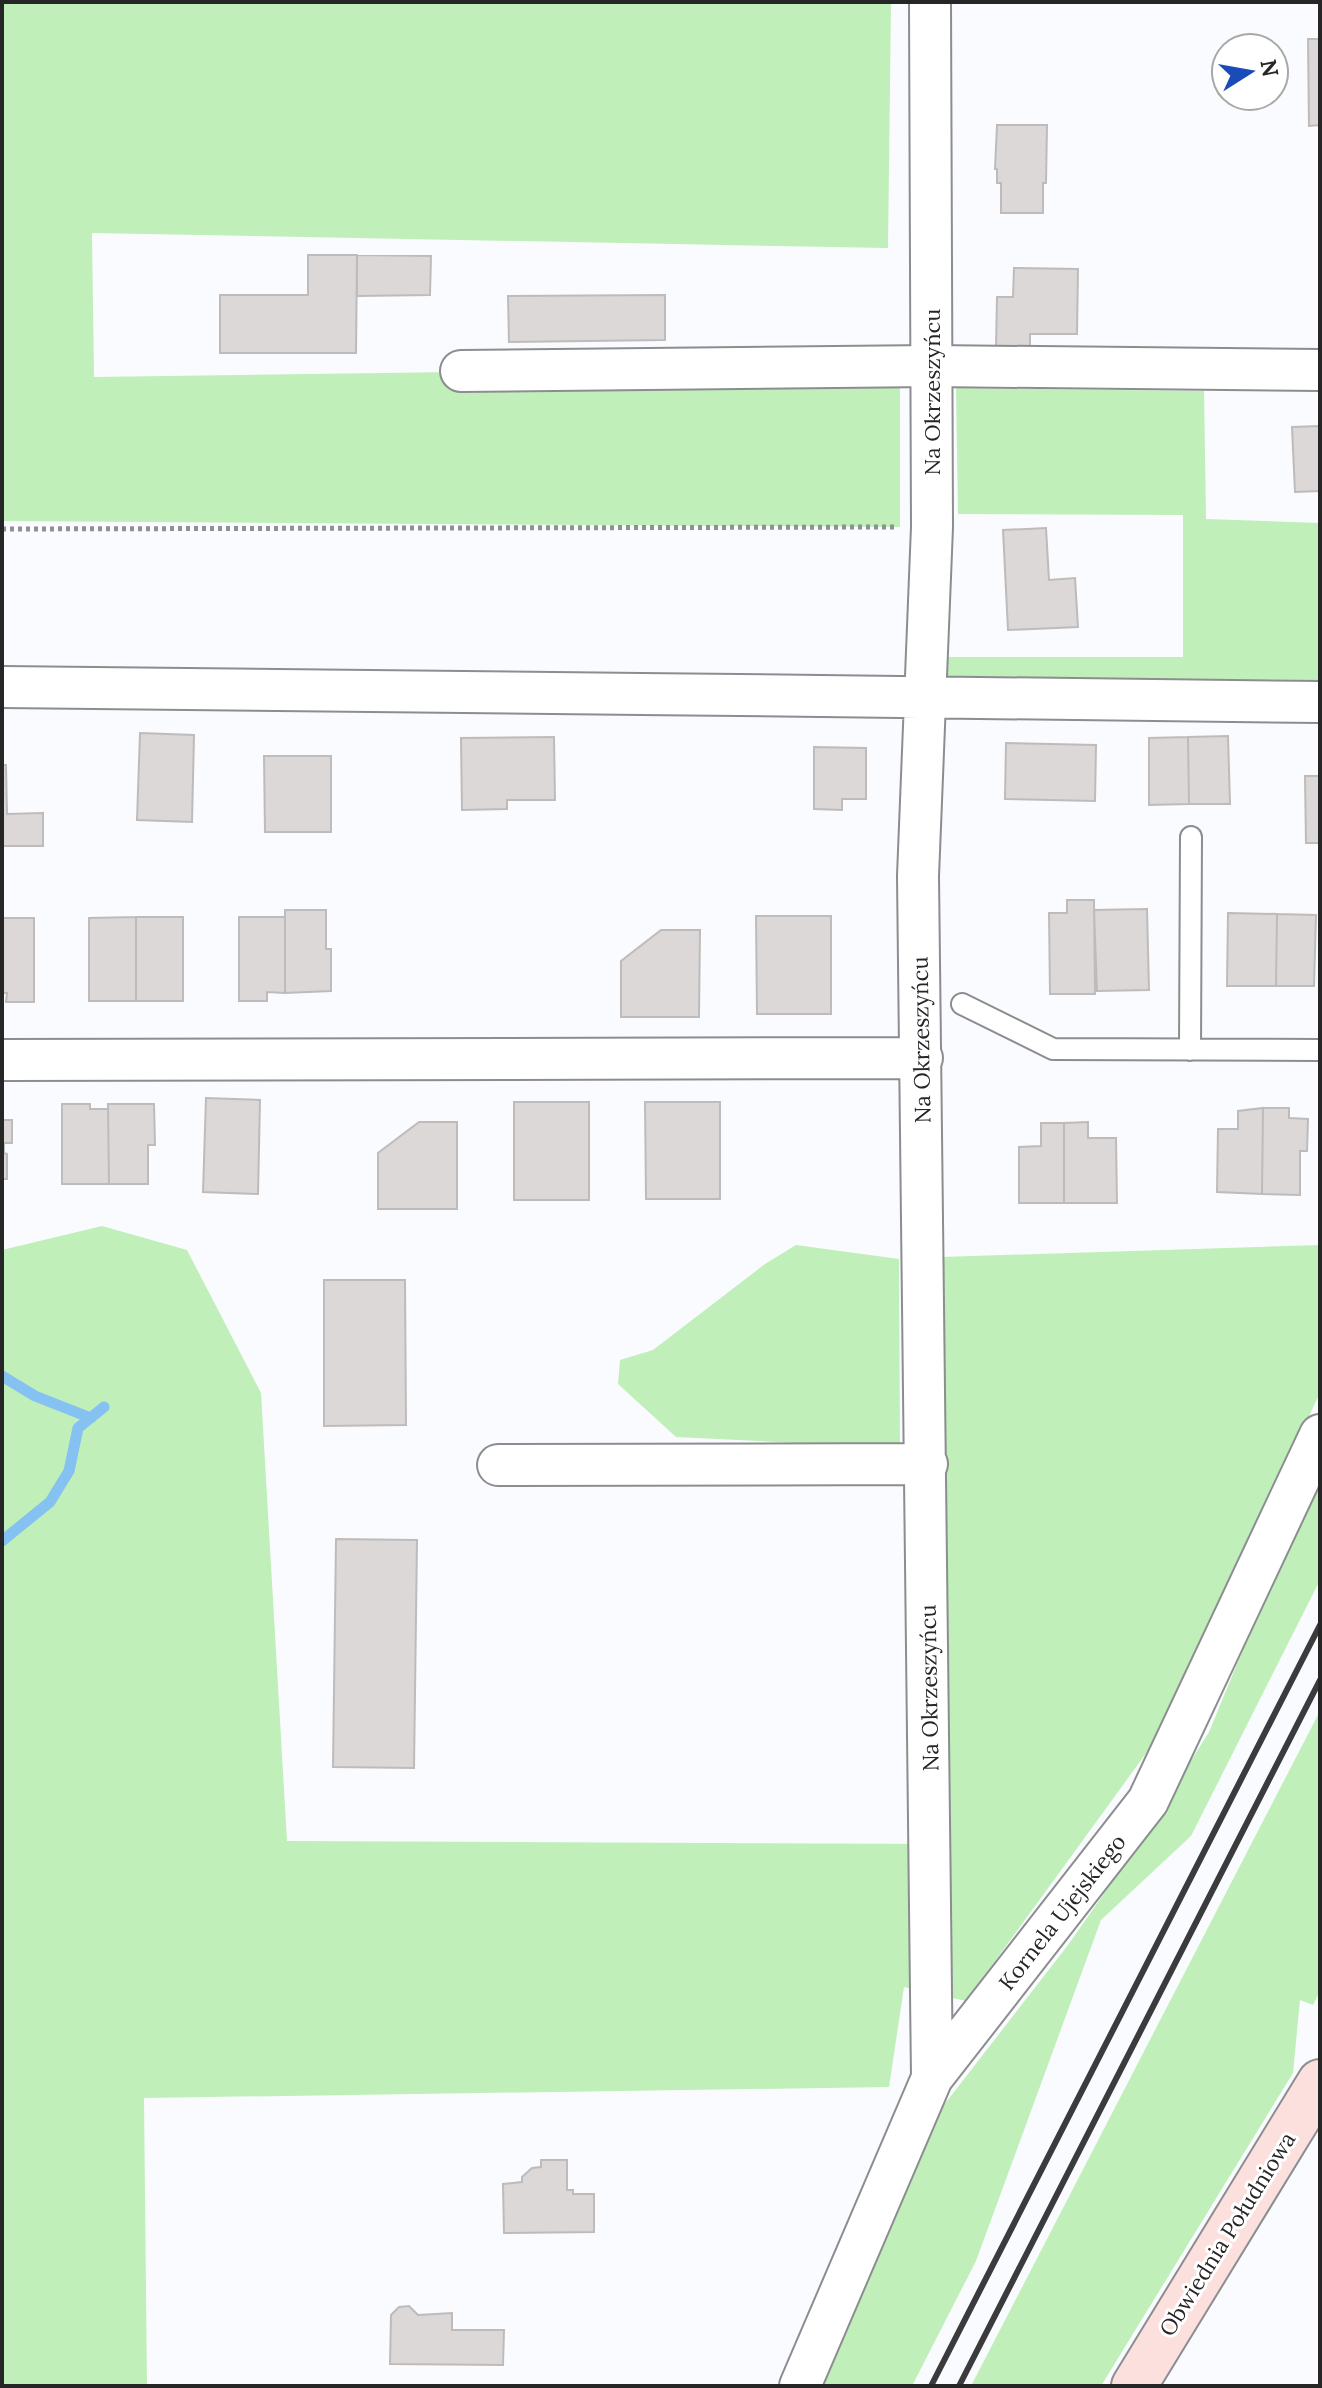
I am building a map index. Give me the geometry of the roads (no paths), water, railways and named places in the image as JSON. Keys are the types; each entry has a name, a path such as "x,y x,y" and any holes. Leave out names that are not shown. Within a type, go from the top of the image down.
{"main road":[{"name":"Obwiednia Południowa","path":"1134,2386 1320,2082"}],"street":[{"name":"Na Okrzeszyńcu","path":"930,2 932,527 918,876 932,2078"},
{"path":"461,371 932,366 1320,370"},
{"path":"2,687 446,694 925,695 1320,702"},
{"path":"2,1060 922,1058"},
{"name":"Kornela Ujejskiego","path":"800,2386 932,2078 1148,1801 1320,1435"},
{"path":"498,1465 927,1464"}],"lane":[{"path":"1190,1050 1191,837"},
{"path":"962,1004 1053,1049 1320,1050"}],"waterway":[{"path":"2,1376 35,1396 91,1418"},
{"path":"2,1541 50,1502 69,1471 78,1428 104,1407"}],"railway":[{"path":"931,2386 1320,1625"},
{"path":"959,2386 1320,1680"}]}
